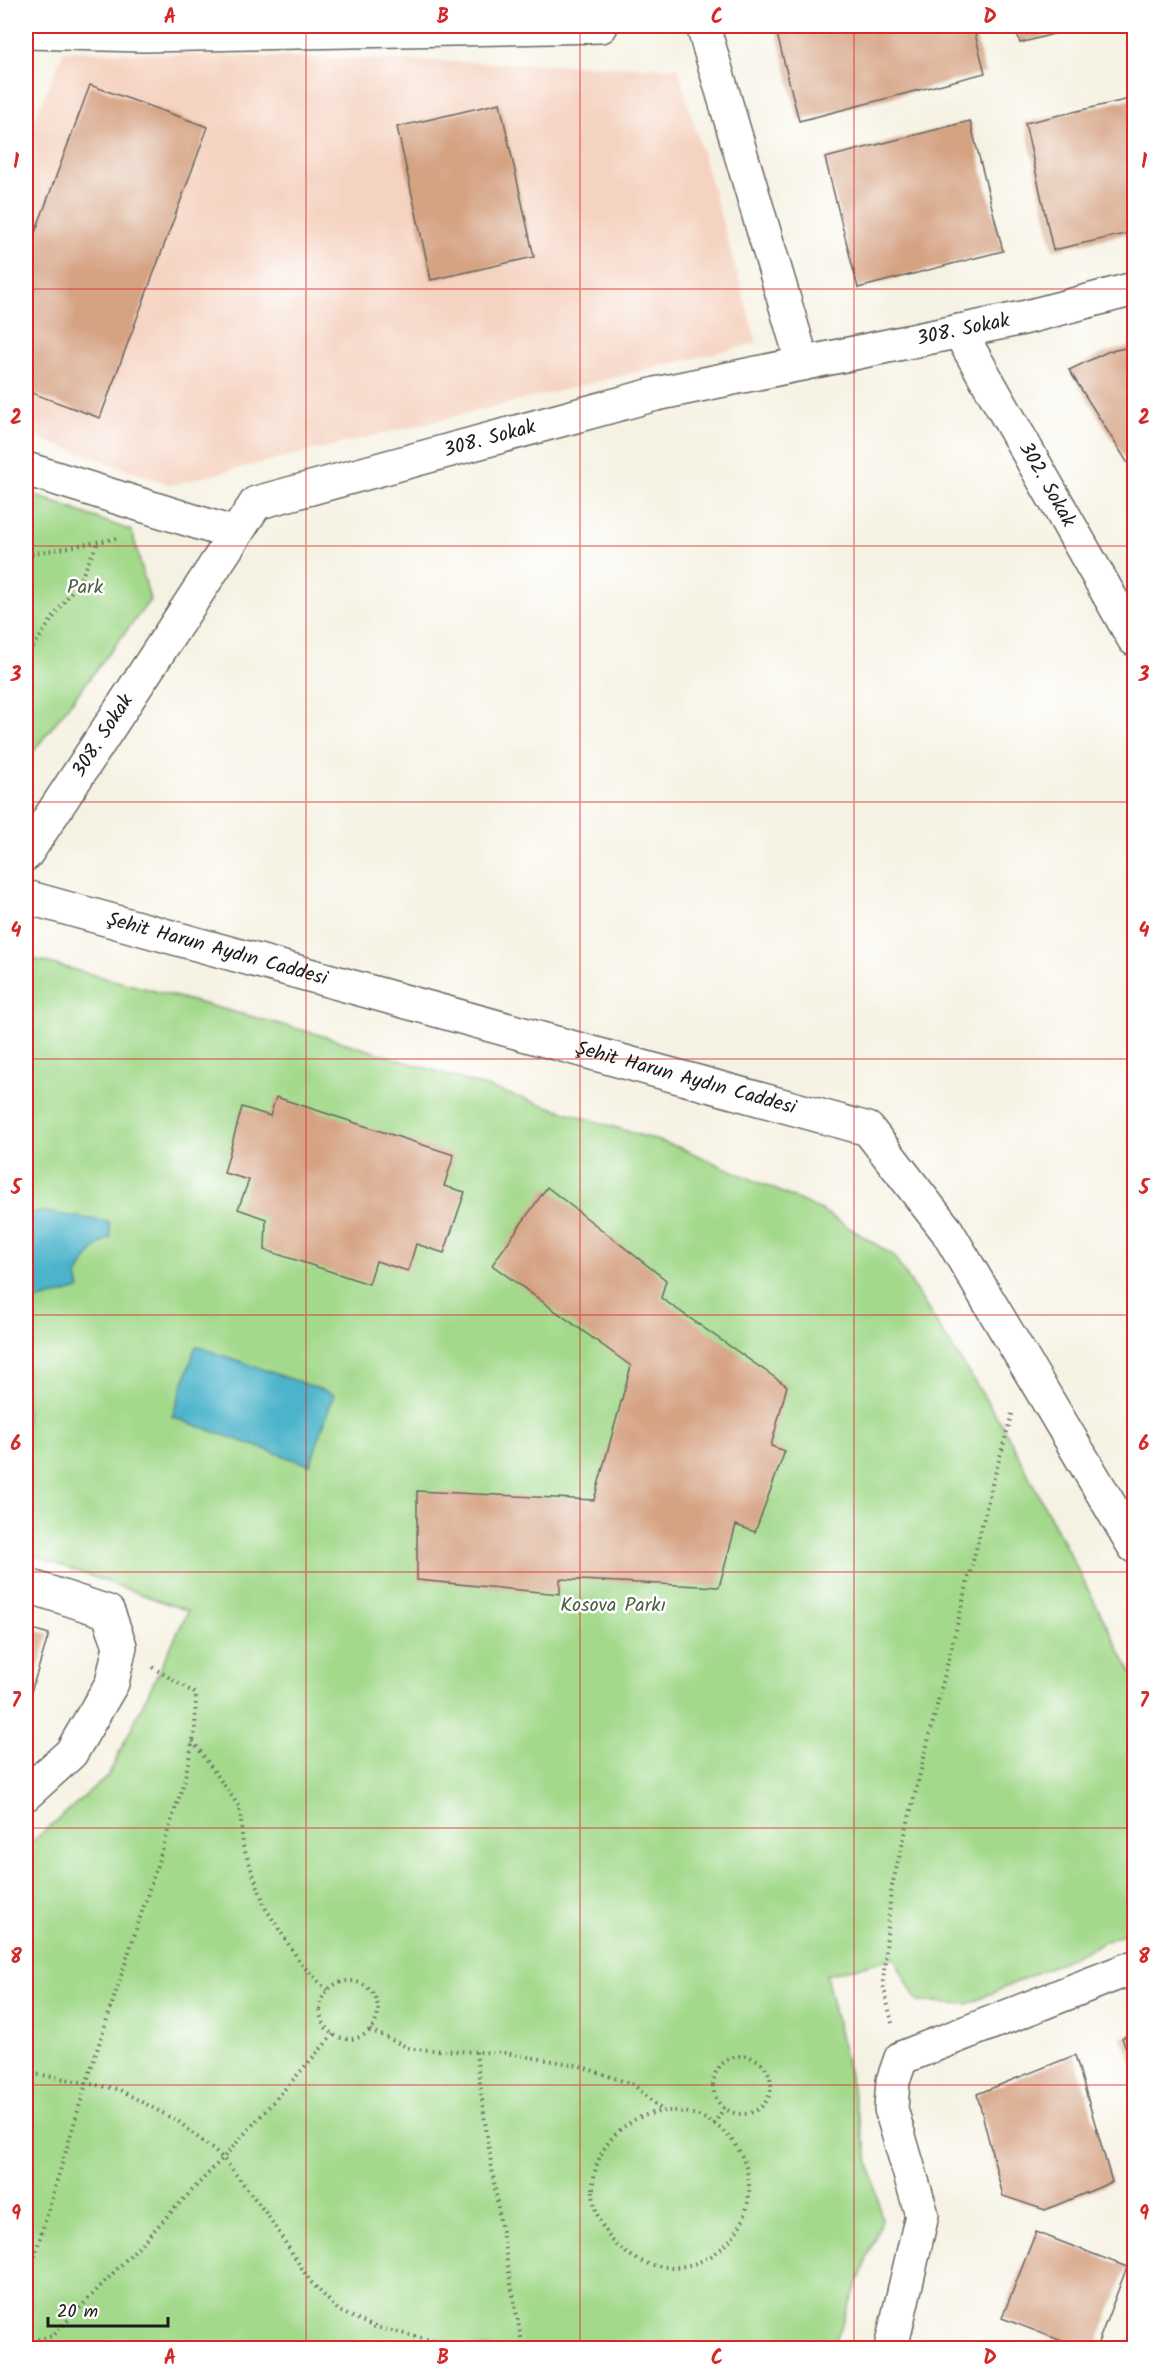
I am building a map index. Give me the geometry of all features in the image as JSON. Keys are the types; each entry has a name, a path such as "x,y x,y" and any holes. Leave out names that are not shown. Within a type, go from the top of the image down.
{"street":[{"path":"28,26 26,32 143,35 601,26"},
{"path":"703,26 803,364"},
{"name":"308. Sokak","path":"26,854 256,502 656,394 1023,318 1134,289"},
{"name":"302. Sokak","path":"959,332 1134,639"},
{"path":"26,469 236,534"},
{"name":"Şehit Harun Aydın Caddesi","path":"26,897 868,1129 947,1231 1134,1546"},
{"path":"26,1585 108,1612 120,1646 112,1683 71,1753 26,1794"},
{"path":"891,2349 922,2215 891,2109 893,2081 901,2058 1134,1967"}],"path":[{"path":"26,555 122,538"},
{"path":"26,657 82,576 98,542"},
{"path":"901,2058 883,1984 891,1890 993,1481 1026,1363"},
{"path":"26,2285 86,2084 184,1782 193,1741 196,1694 120,1646"},
{"path":"193,1741 240,1808 243,1845 266,1909 302,1965 328,1990"},
{"path":"343,1981 362,1983 369,1988 378,2004 375,2023 370,2030 352,2039 334,2034 326,2027 320,2009 322,1999 328,1990 343,1981"},
{"path":"370,2030 411,2049 506,2053 576,2065 634,2085 664,2111"},
{"path":"26,2342 53,2336 223,2158 334,2034"},
{"path":"476,2052 485,2129 523,2349"},
{"path":"738,2056 756,2060 768,2073 771,2082 771,2091 767,2100 752,2112 742,2114 724,2108 713,2092 712,2082 715,2072 729,2058 738,2056"},
{"path":"26,2074 118,2089 179,2122 223,2158 266,2213 309,2281 339,2311 375,2327 464,2349"},
{"path":"714,2124 724,2108"},
{"path":"664,2111 690,2113 714,2124 734,2142 746,2165 750,2192 744,2217 730,2240 710,2257 685,2267 660,2267 636,2260 616,2246 601,2226 593,2202 594,2177 601,2153 616,2133 638,2118 664,2111"}],"shaded area":[{"path":"64,51 678,68 757,343 171,485 26,434 26,138"}],"green space":[{"name":"Park","path":"26,492 132,531 150,600 26,761"},
{"name":"Kosova Parkı","path":"26,957 317,1034 681,1148 821,1210 893,1255 1004,1428 1134,1678 1134,1929 968,2004 917,2001 894,1958 826,1975 882,2219 833,2348 26,2348 26,1847 108,1776 188,1611 26,1553"}],"water":[{"path":"46,1212 109,1222 111,1237 95,1249 84,1264 77,1276 80,1289 36,1301 26,1299 26,1213"},
{"path":"196,1346 334,1394 310,1465 172,1417"}],"building":[{"path":"775,26 973,26 985,73 799,121"},
{"path":"1015,26 1083,26 1020,43"},
{"path":"90,85 208,127 100,418 26,391 26,257"},
{"path":"1134,98 1134,232 1053,250 1025,123"},
{"path":"500,103 534,257 431,280 397,127"},
{"path":"970,121 1003,251 858,288 825,158"},
{"path":"1134,346 1134,473 1069,370 1107,352"},
{"path":"276,1097 454,1155 444,1186 465,1192 444,1253 416,1244 408,1271 376,1261 369,1284 265,1250 266,1219 238,1209 249,1180 224,1173 242,1107 270,1116"},
{"path":"547,1187 666,1280 661,1298 787,1386 771,1446 785,1451 755,1532 736,1525 719,1587 560,1579 560,1594 417,1580 417,1491 594,1500 631,1366 492,1265"},
{"path":"26,1627 49,1634 26,1708"},
{"path":"1134,2032 1134,2067 1122,2038"},
{"path":"1075,2055 1112,2182 1045,2210 1003,2196 977,2094"},
{"path":"1036,2232 1127,2267 1096,2348 1080,2348 1002,2318"}]}
